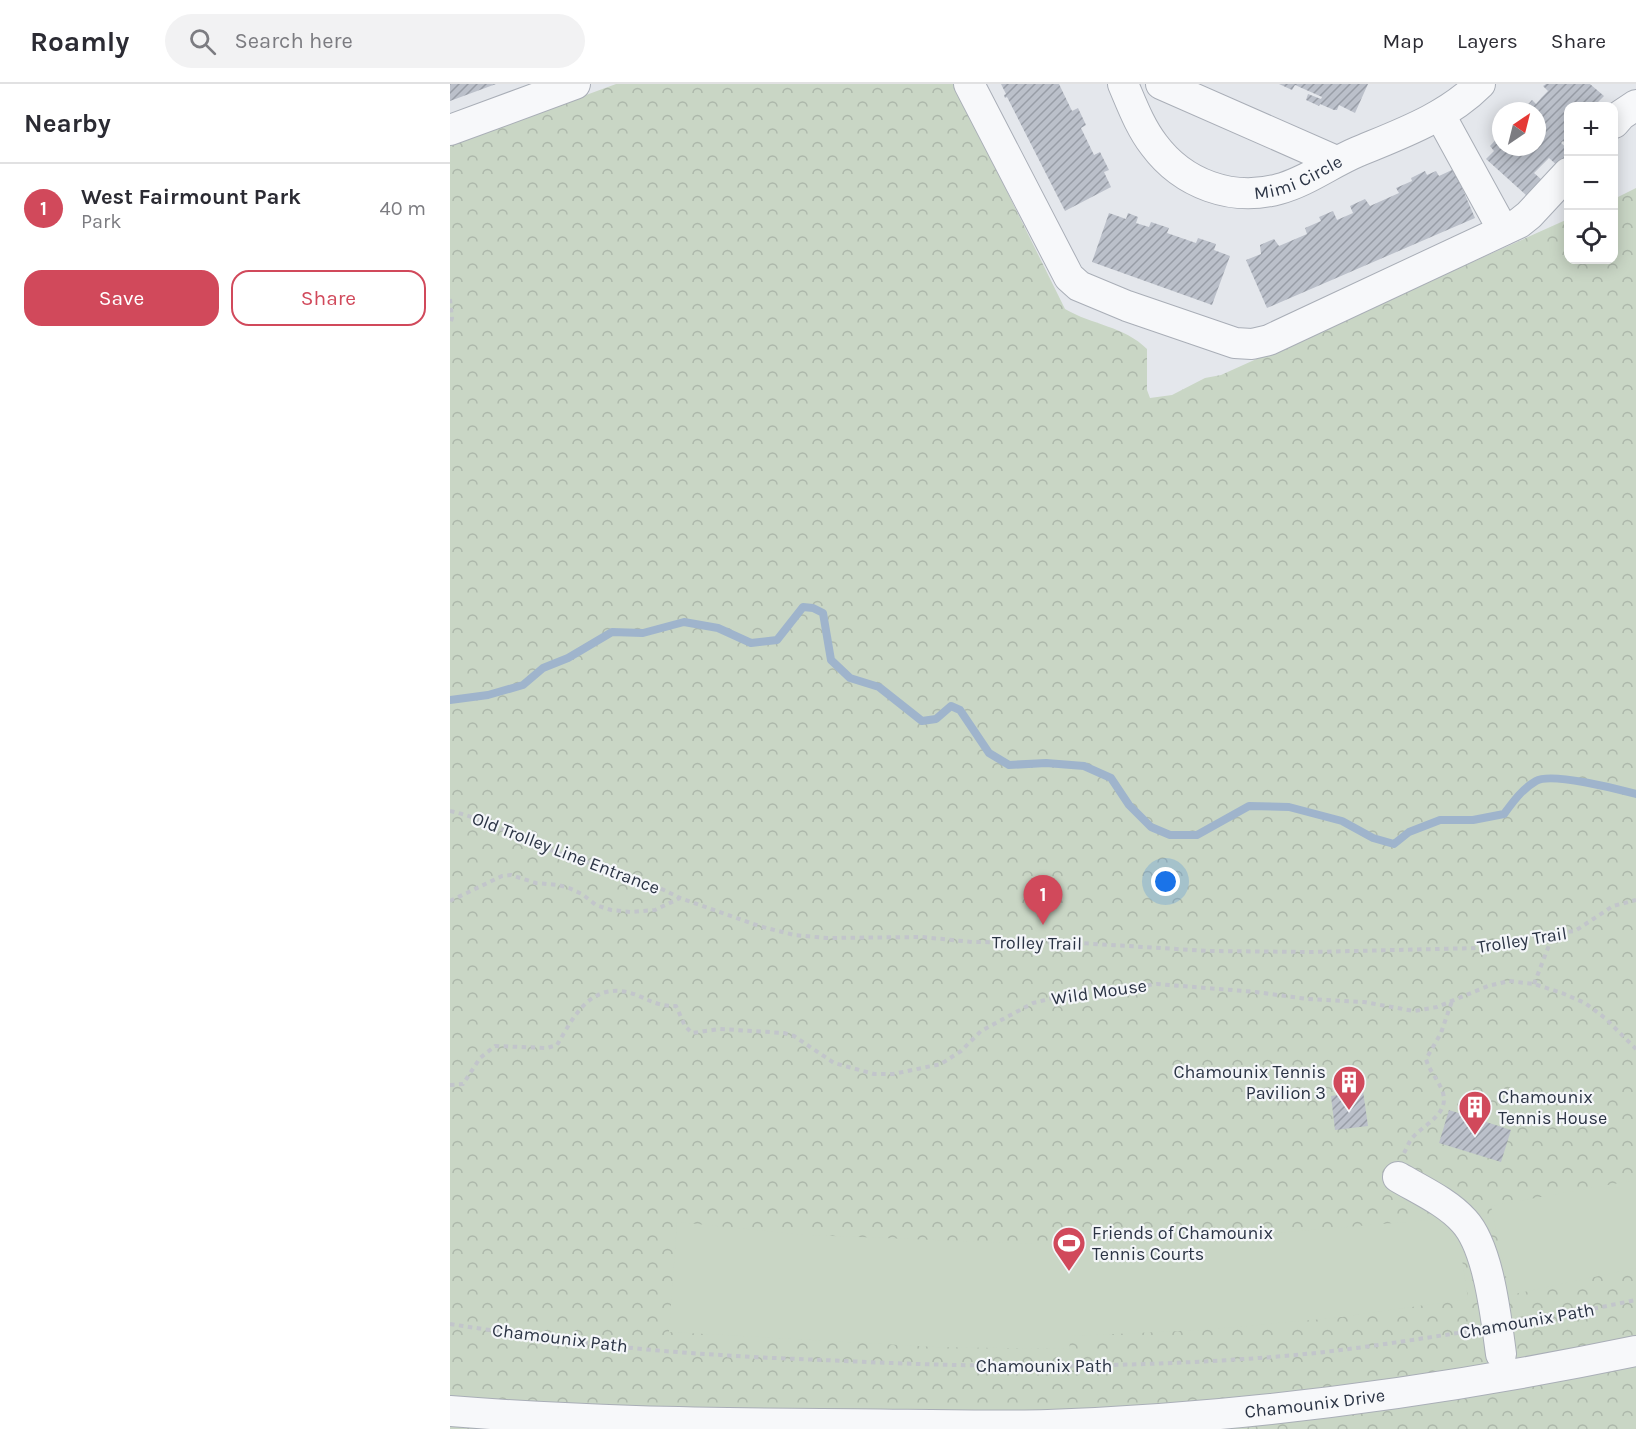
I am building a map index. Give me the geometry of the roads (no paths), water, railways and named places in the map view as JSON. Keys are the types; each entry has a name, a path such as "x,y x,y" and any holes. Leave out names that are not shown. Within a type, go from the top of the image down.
{"street":[{"path":"450,130 575,84"},
{"path":"969,84 1069,277 1079,286 1127,306 1235,343 1252,344 1269,340 1519,223 1564,178"},
{"name":"Mimi Circle","path":"1123,84 1138,118 1154,145 1192,179 1212,188 1233,193 1258,193 1281,189 1309,177 1336,161"},
{"name":"Mimi Circle","path":"1161,84 1336,161"},
{"path":"1336,161 1440,115 1476,85"},
{"path":"1618,118 1636,105"},
{"path":"1440,115 1503,230"},
{"path":"1398,1177 1452,1210 1465,1221 1473,1233 1488,1275 1500,1341"},
{"name":"Chamounix Drive","path":"450,1411 576,1420 686,1424 1046,1425 1270,1409 1465,1383 1636,1352"}],"waterway":[{"path":"450,700 488,695 523,685 543,668 568,658 612,632 643,633 684,622 718,628 751,643 777,640 803,607 813,608 823,613 831,660 850,678 879,687 922,721 936,719 951,706 960,710 989,753 1009,765 1046,763 1084,766 1111,778 1129,805 1151,827 1170,835 1197,835 1249,806 1289,807 1342,821 1373,838 1394,844 1409,832 1440,820 1473,820 1504,814 1526,788 1544,779 1585,782 1636,794"}],"place":[{"name":"West Fairmount Park","path":"1043,925"},
{"name":"Chamounix Tennis Pavilion 3","path":"1349,1111"},
{"name":"Chamounix Tennis House","path":"1475,1136"},
{"name":"Friends of Chamounix Tennis Courts","path":"1069,1272"}]}
